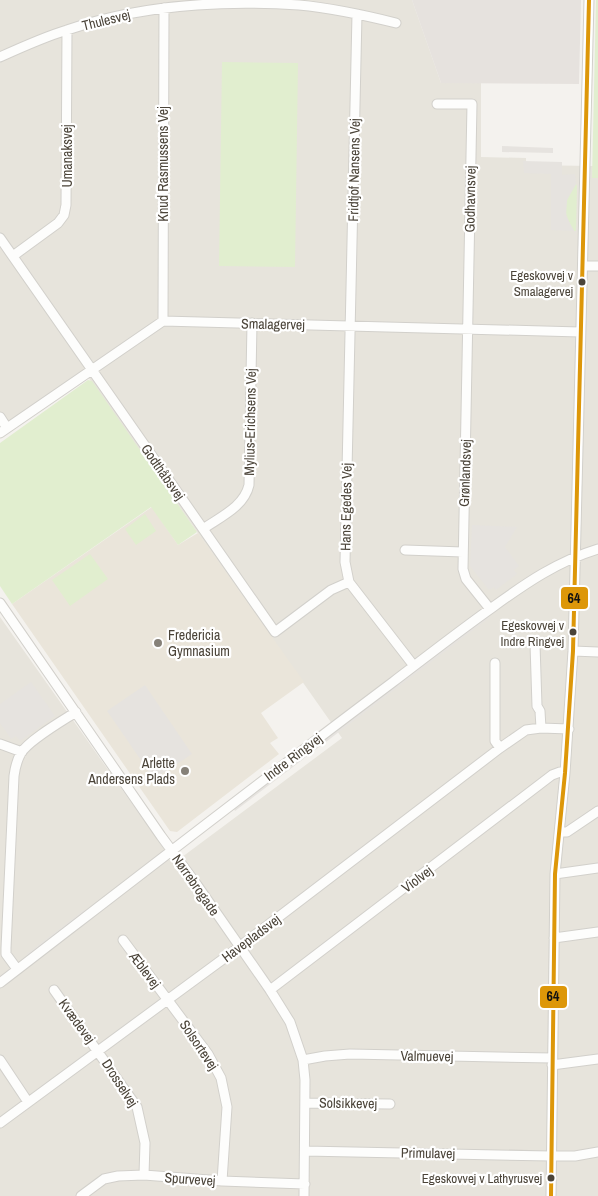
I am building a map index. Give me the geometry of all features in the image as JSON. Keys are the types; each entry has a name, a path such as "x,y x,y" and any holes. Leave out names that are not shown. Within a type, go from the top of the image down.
{"street":[{"path":"551,1196 555,874 569,729 573,651 589,0"},
{"name":"Thulesvej","path":"0,57 67,30 115,16 202,4 298,5 357,14 396,23"},
{"name":"Knud Rasmussens Vej","path":"163,321 164,8"},
{"name":"Fridtjof Nansens Vej","path":"351,326 357,14"},
{"name":"Umanaksvej","path":"12,256 58,223 64,215 66,205 67,30"},
{"name":"Godhavnsvej","path":"437,104 472,104 469,329"},
{"name":"Godthåbsvej","path":"0,238 275,632 331,590 349,582"},
{"path":"583,266 598,266"},
{"path":"0,417 4,430 163,321"},
{"name":"Smalagervej","path":"163,321 580,332"},
{"name":"Mylius-Erichsens Vej","path":"203,529 240,503 247,494 249,486 252,323"},
{"name":"Hans Egedes Vej","path":"351,326 345,562 349,582 414,666"},
{"name":"Grønlandsvej","path":"469,329 463,569 466,579 490,608"},
{"path":"405,550 463,552"},
{"name":"Indre Ringvej","path":"0,983 257,784 490,608 547,570 575,557 598,550"},
{"name":"Nørrebrogade","path":"1,608 76,712 270,990 290,1022 303,1060 305,1103 304,1196"},
{"path":"535,644 537,706 540,711 541,728"},
{"path":"573,651 598,652"},
{"path":"495,663 495,741 500,748"},
{"path":"17,969 6,954 16,765 22,752 29,744 76,712"},
{"name":"Havepladsvej","path":"0,1123 239,947 500,748 526,730 541,728 569,729"},
{"path":"0,744 22,752"},
{"name":"Violvej","path":"270,990 552,776 560,772 565,773"},
{"path":"560,832 567,832 598,811"},
{"path":"555,874 598,868"},
{"path":"554,938 598,932"},
{"name":"Æblevej","path":"123,940 168,1000"},
{"name":"Kvædevej","path":"54,990 99,1051"},
{"name":"Solsortevej","path":"168,1000 208,1054 221,1078 227,1106 222,1181"},
{"name":"Drosselvej","path":"99,1051 137,1107 145,1144 144,1175"},
{"name":"Valmuevej","path":"303,1060 350,1054 552,1062 598,1059"},
{"path":"0,1060 28,1102"},
{"name":"Solsikkevej","path":"305,1103 390,1104"},
{"name":"Primulavej","path":"305,1151 551,1156 575,1156 598,1152"},
{"name":"Spurvevej","path":"82,1196 104,1179 118,1176 144,1175 222,1181 305,1184"}],"shaded area":[{"path":"0,0 412,0 441,83 481,83 481,157 526,158 526,165 593,166 592,178 598,178 598,1196 0,1196 0,617 174,863 342,738 83,370 0,428"},
{"path":"412,0 581,0 579,84 441,83"},
{"path":"502,146 553,148 553,153 502,152"},
{"path":"523,161 562,162 562,175 575,174 576,184 567,200 566,216 574,231 551,230 551,174 524,173"},
{"name":"Fredericia Gymnasium","path":"152,507 178,545 198,533 304,682 261,713 278,738 270,743 279,754 177,832 170,831 12,604"},
{"path":"472,525 517,527 505,547 519,566 514,570 517,574 496,590 494,587 489,590 470,566"},
{"path":"488,616 489,618 235,811 234,809"},
{"path":"31,682 55,716 20,741 16,736 11,739 0,723 0,704"},
{"path":"145,685 192,754 154,779 107,711"},
{"path":"84,910 86,911 27,954"}],"green space":[{"path":"596,0 598,0 598,178 592,178"},
{"path":"222,62 298,63 295,267 219,266"},
{"path":"576,184 576,231 574,231 567,217 566,202"},
{"path":"88,380 92,381 197,532 178,545 151,507 12,604 0,586 0,443"},
{"path":"145,514 156,531 136,545 125,529"},
{"path":"90,554 108,579 70,606 52,580"}],"transit line":[{"name":"64","path":"551,1196 555,874 565,773 573,651 589,0"}],"place":[{"name":"Egeskovvej v Smalagervej","path":"582,282"},
{"name":"Egeskovvej v Indre Ringvej","path":"573,632"},
{"name":"Fredericia Gymnasium","path":"158,643"},
{"name":"Arlette Andersens Plads","path":"185,771"},
{"name":"Egeskovvej v Lathyrusvej","path":"551,1178"}]}
